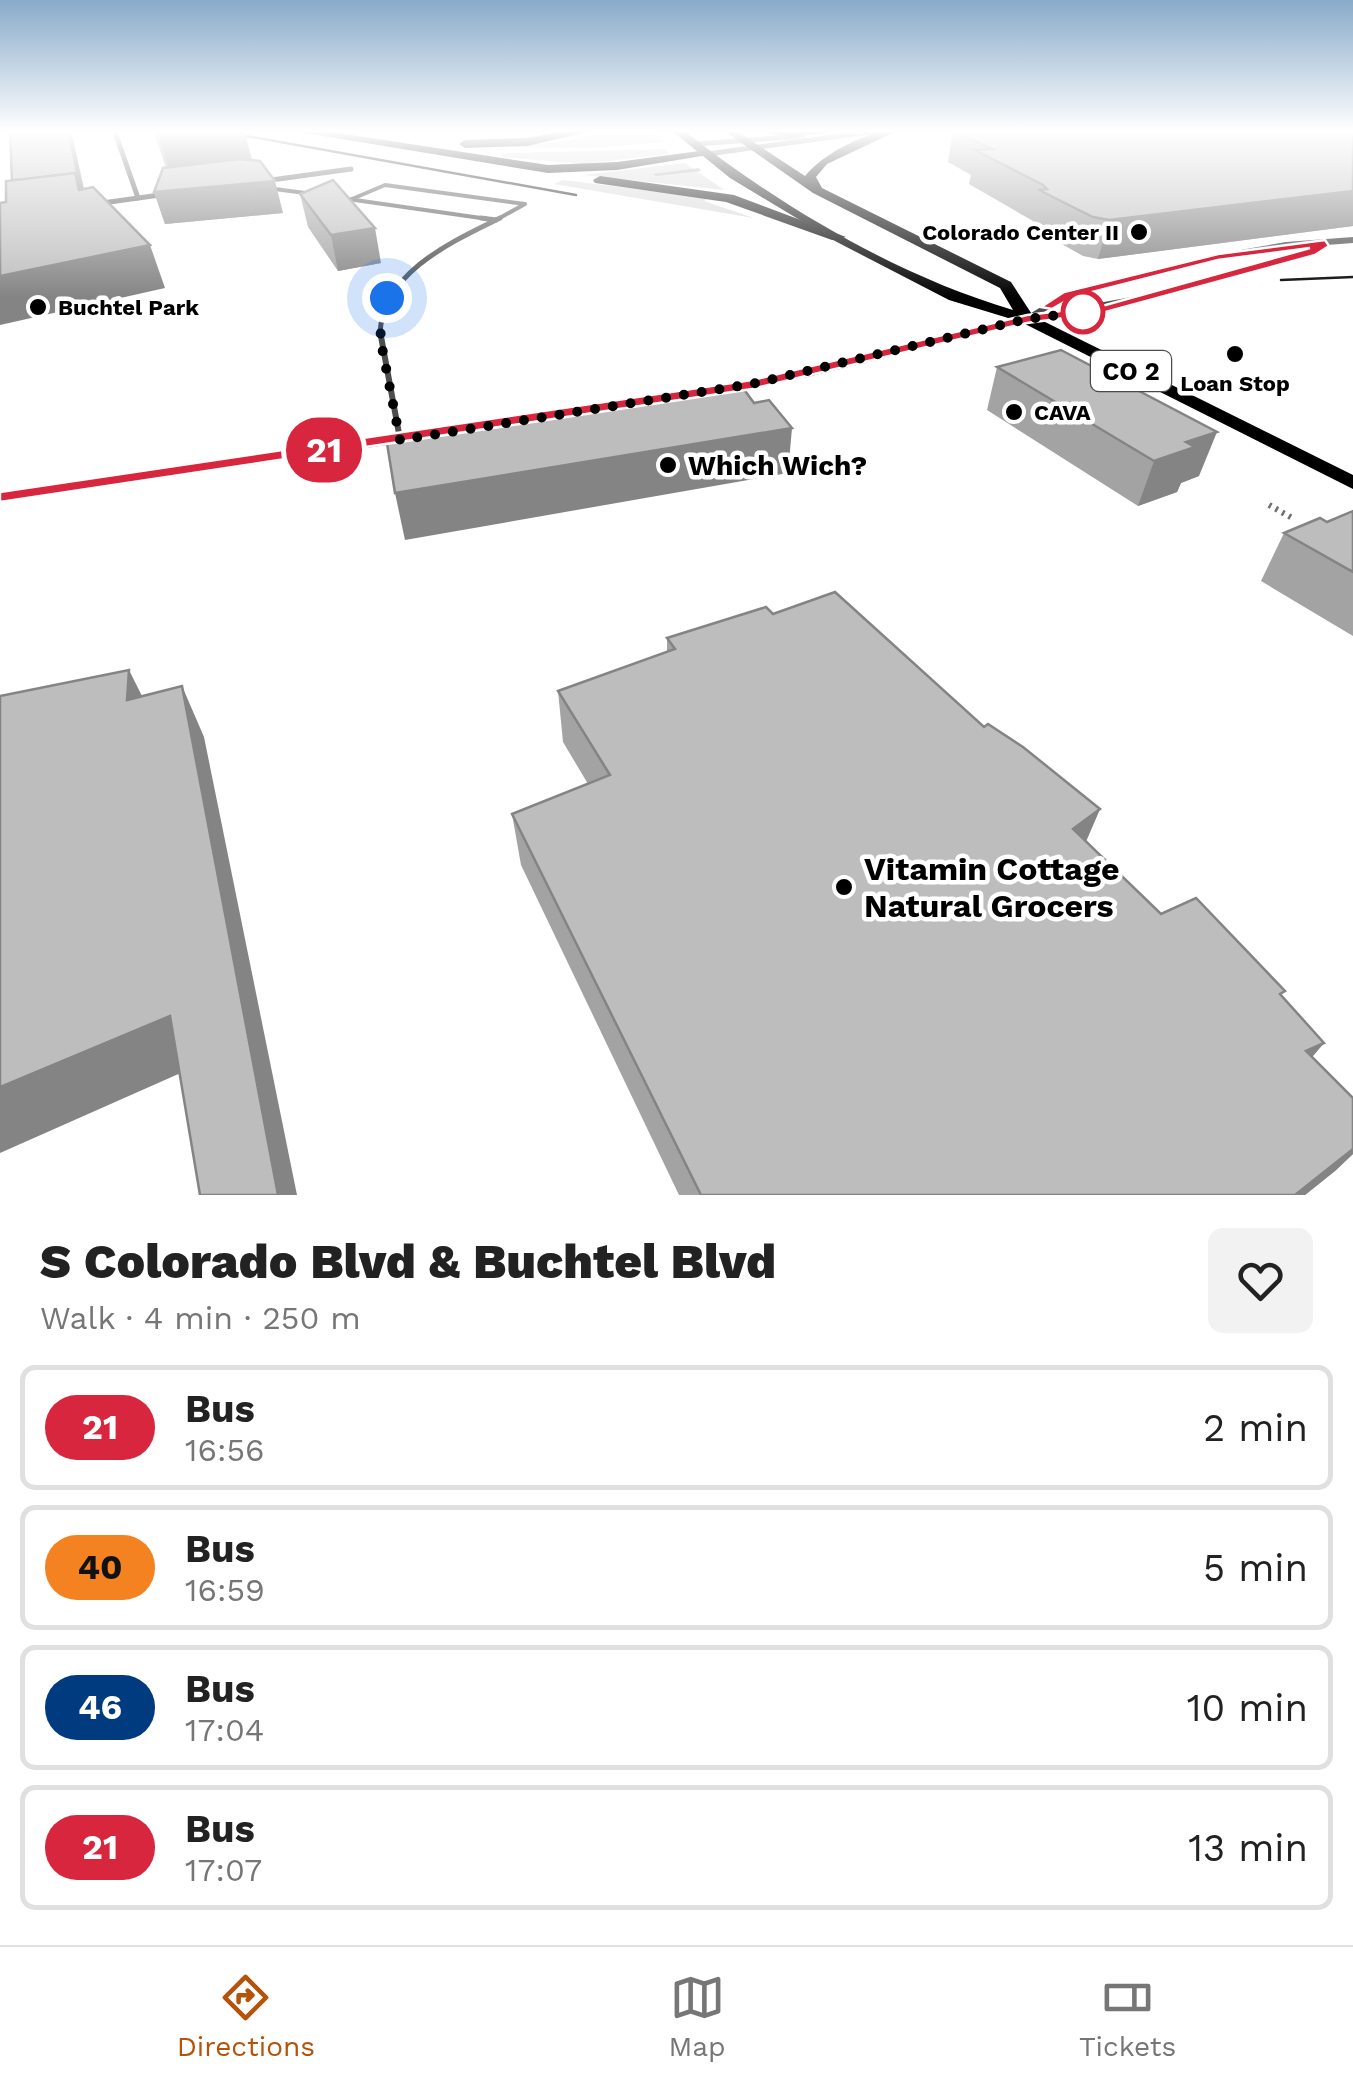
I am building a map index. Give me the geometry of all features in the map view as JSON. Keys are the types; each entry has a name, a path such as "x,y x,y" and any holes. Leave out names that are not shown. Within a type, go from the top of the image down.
{"highway":[{"path":"652,186 716,195 838,237"}],"main road":[{"name":"CO 2","path":"750,186 838,237 954,296 1027,319 1353,483"},
{"name":"CO 2","path":"811,186 1006,285 1027,319"},
{"path":"815,186 817,190"},
{"path":"706,392 819,370 1027,319"},
{"path":"0,497 430,435"}],"street":[{"path":"134,186 138,198"},
{"path":"90,204 174,193"},
{"path":"1027,319 1068,294 1238,253 1353,240"},
{"path":"1027,319 1102,309 1286,260 1325,243"}],"lane":[{"path":"271,186 316,194"},
{"path":"352,199 384,186"},
{"path":"392,186 525,204 449,243 387,298 380,337 400,440"},
{"path":"334,197 496,220"}],"path":[{"path":"1269,505 1294,520"}],"shaded area":[{"path":"564,186 609,186 708,198 704,201 754,218"},
{"path":"684,186 718,186 724,190"}],"building":[{"path":"6,186 78,186 79,190 93,187 150,245 0,276 0,203 6,202"},
{"path":"156,186 223,186 154,192"},
{"path":"319,186 338,186 375,228 331,235 300,194"},
{"path":"1044,186 1353,186 1353,191 1109,220 1093,217 1040,190 1047,189"},
{"path":"1061,350 1217,432 1186,442 1195,447 1154,461 997,367"},
{"path":"740,384 754,403 769,400 792,428 395,493 386,437"},
{"path":"1353,511 1353,572 1284,533 1320,518 1327,522"},
{"path":"835,592 984,727 988,724 1023,747 1100,809 1073,829 1161,914 1196,898 1285,991 1280,994 1324,1043 1306,1051 1353,1098 1353,1149 1295,1195 701,1195 512,814 610,775 558,691 675,649 667,638 766,607 773,614"},
{"path":"129,670 127,700 182,686 278,1195 200,1195 170,1016 0,1087 0,696"}],"tram line":[{"path":"524,186 576,195"},
{"path":"1281,280 1353,277"}],"bus line":[{"name":"21","path":"0,497 575,414 752,384 1027,319 1102,309 1273,264 1311,252 1325,243 1286,245 1218,257 1068,294 1048,307"}],"place":[{"name":"Colorado Center II","path":"1139,232"},
{"name":"Buchtel Park","path":"38,307"},
{"name":"Loan Stop","path":"1235,354"},
{"name":"CAVA","path":"1014,412"},
{"name":"Which Wich?","path":"668,465"},
{"name":"Vitamin Cottage Natural Grocers","path":"844,887"}],"route":[{"path":"387,298 380,337 400,440 752,384 1027,319 1083,312"}]}
